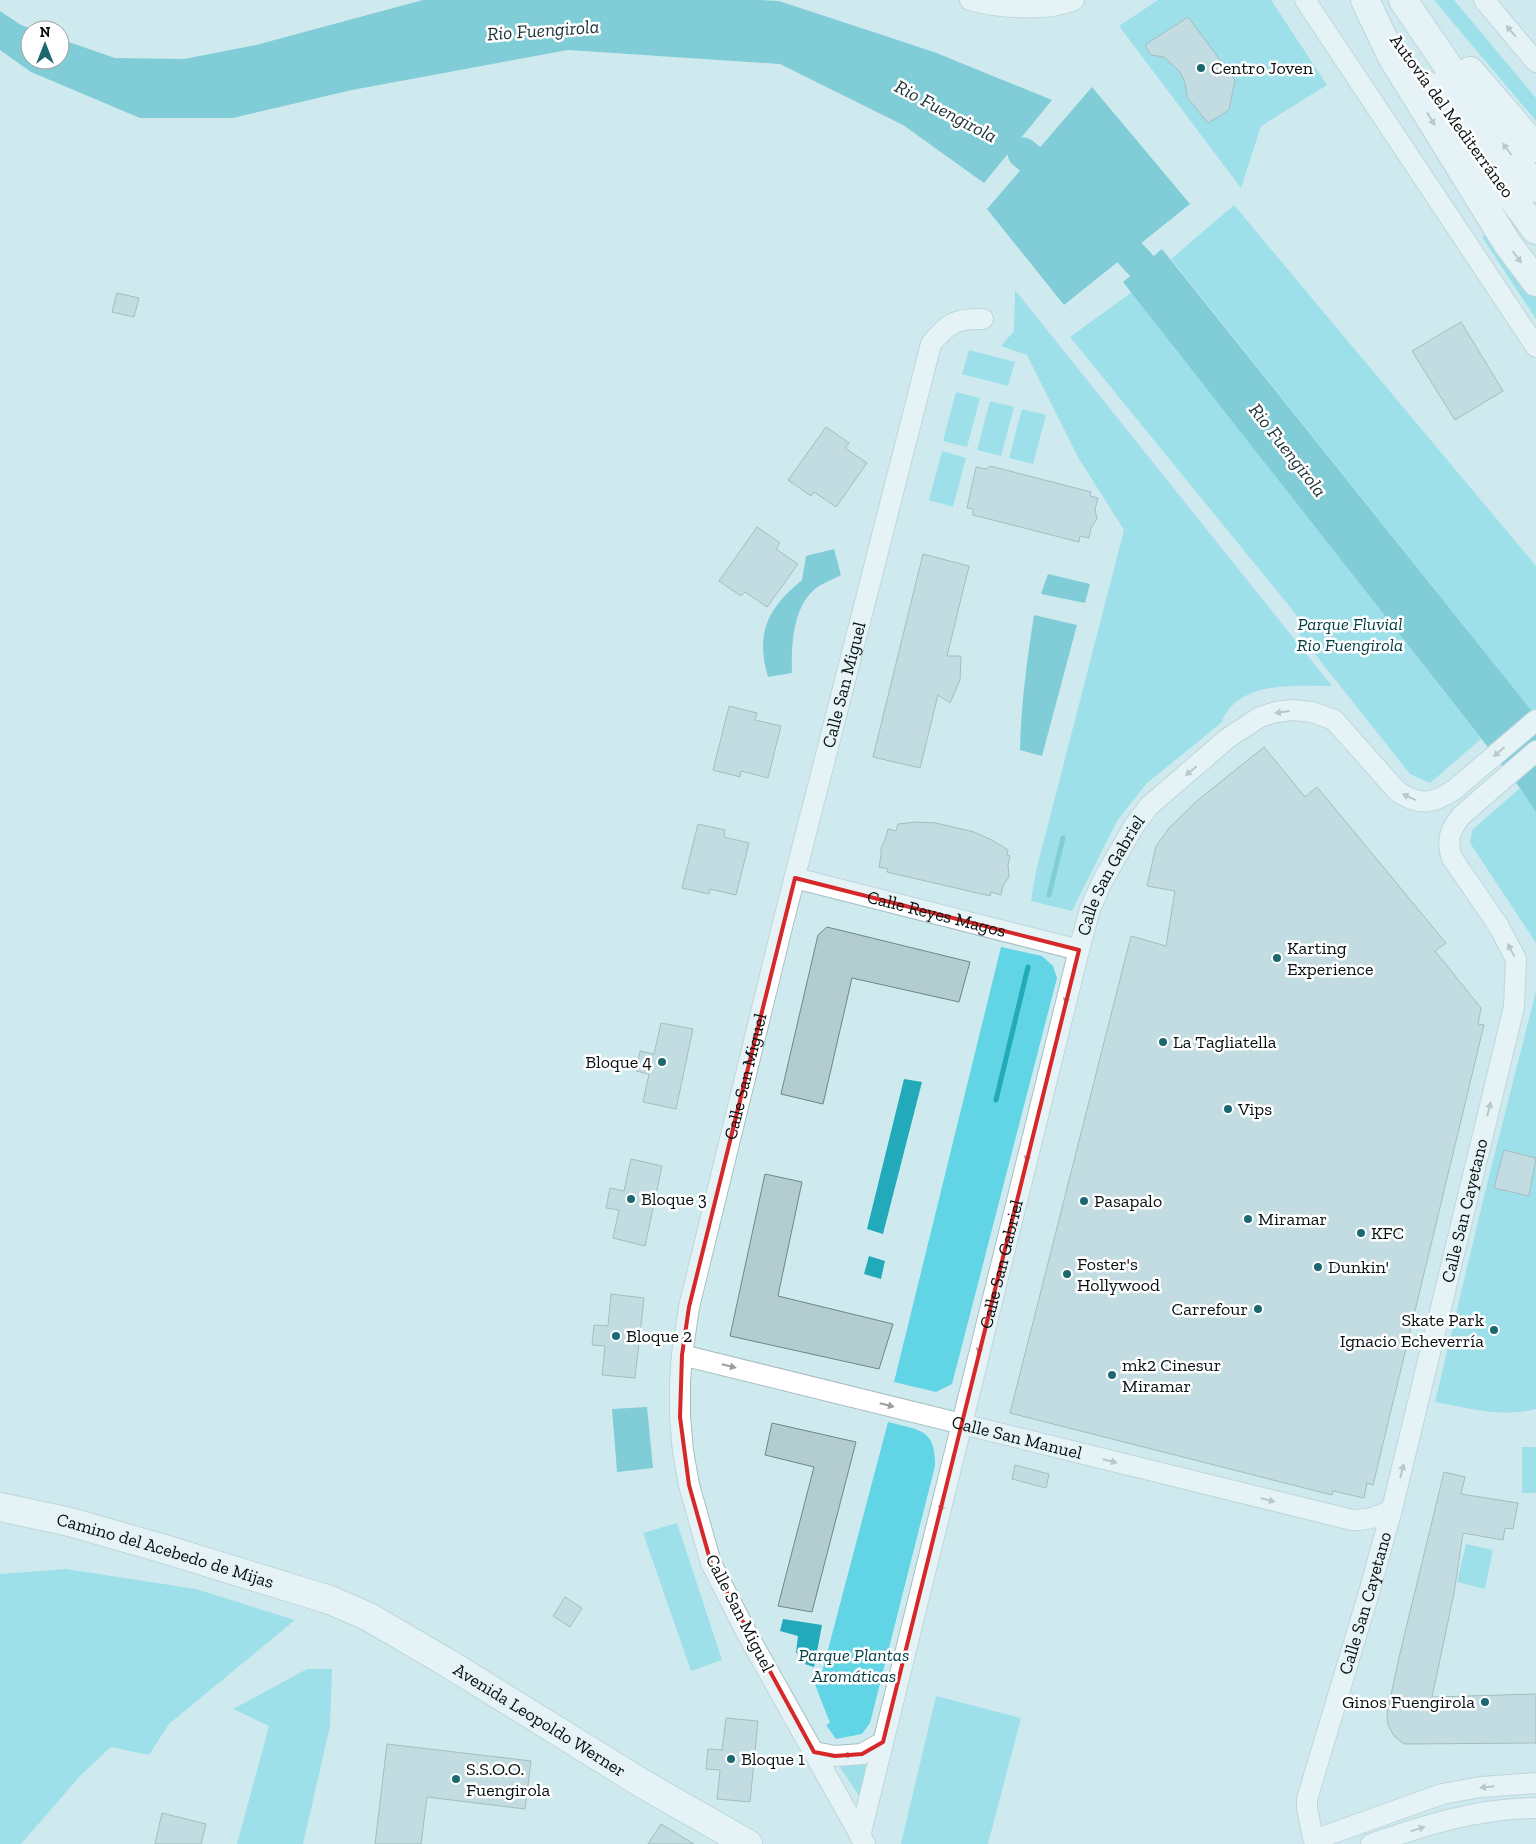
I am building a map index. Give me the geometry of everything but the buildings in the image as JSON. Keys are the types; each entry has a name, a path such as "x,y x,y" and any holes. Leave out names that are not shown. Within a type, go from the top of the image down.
{"main road":[{"path":"1365,0 1392,57 1507,243 1536,282"},
{"name":"Autovía del Mediterráneo","path":"1370,0 1422,75 1536,230"},
{"name":"Autovía del Mediterráneo","path":"1403,0 1478,110 1536,188"},
{"path":"1412,0 1536,148"},
{"name":"Camino del Acebedo de Mijas","path":"0,1507 114,1534 330,1600"},
{"name":"Avenida Leopoldo Werner","path":"330,1600 378,1622 644,1784 748,1844"}],"street":[{"path":"970,0 1012,7 1069,2"},
{"path":"1304,0 1536,347"},
{"path":"1484,0 1536,62"},
{"name":"Calle San Miguel","path":"862,1840 745,1630 711,1563 689,1485 683,1451 680,1417 682,1355 689,1307 795,878 931,344 944,328 966,319 983,319"},
{"name":"Calle San Gabriel","path":"862,1840 883,1742 1079,950 1090,909 1102,880 1134,826 1149,806 1228,738 1260,717 1276,712 1292,710 1312,712 1334,720 1398,792 1412,800 1425,802 1440,798 1454,790 1536,720"},
{"name":"Calle San Cayetano","path":"1316,1841 1307,1808 1307,1799 1392,1509 1514,1008 1516,959 1498,924 1452,858 1448,848 1448,837 1454,825 1471,806 1536,751"},
{"name":"Calle Reyes Magos","path":"795,878 1079,950"},
{"name":"Calle San Manuel","path":"682,1355 1308,1511 1352,1520 1367,1520 1379,1517 1392,1509"},
{"name":"Calle San Manuel","path":"1352,1520 1366,1529 1376,1541 1380,1552"},
{"path":"814,1752 835,1756 862,1754 883,1742"},
{"path":"1316,1841 1442,1794 1482,1787 1536,1783"},
{"path":"1371,1844 1451,1818 1516,1808 1536,1808"}],"highlighted area":[{"path":"795,878 1079,950 883,1742 862,1754 835,1756 814,1752 711,1563 689,1485 680,1417 682,1355 689,1307"}],"green space":[{"path":"1158,0 1271,0 1327,85 1261,126 1241,188 1119,26"},
{"path":"1434,0 1454,0 1536,98 1536,121"},
{"name":"Parque Fluvial Rio Fuengirola","path":"1234,205 1536,566 1536,716 1171,259"},
{"path":"1489,233 1536,297 1536,319 1482,237"},
{"path":"1015,290 1332,686 1268,688 1253,692 1240,699 1229,709 1221,723 1146,784 1117,821 1072,911 1031,901 1036,871 1124,530 1079,459 1027,355 1001,346 1014,331"},
{"name":"Parque Fluvial Rio Fuengirola","path":"1132,292 1481,739 1430,783 1410,774 1299,634 1307,628 1070,337"},
{"path":"969,350 1015,362 1008,386 962,374"},
{"path":"956,392 980,398 967,447 943,441"},
{"path":"990,401 1014,407 1001,456 977,450"},
{"path":"1022,409 1046,415 1033,464 1009,458"},
{"path":"942,451 966,458 953,507 929,500"},
{"path":"1520,788 1536,812 1536,943 1470,843 1472,830"},
{"path":"1001,947 1042,956 1053,966 1057,978 952,1384 936,1392 894,1382"},
{"name":"Skate Park Ignacio Echeverría","path":"1536,991 1536,1409 1511,1413 1472,1409 1435,1402 1486,1188"},
{"name":"Parque Plantas Aromáticas","path":"888,1422 916,1429 928,1437 932,1444 935,1466 870,1723 862,1734 836,1739 826,1725 830,1723 814,1682 820,1680"},
{"path":"1522,1447 1536,1447 1536,1493 1522,1493"},
{"path":"677,1523 722,1660 691,1671 643,1533"},
{"path":"1466,1544 1493,1550 1485,1589 1457,1582"},
{"path":"66,1569 196,1589 295,1620 169,1724 149,1755 111,1747 80,1776 21,1844 0,1844 0,1574"},
{"path":"307,1669 332,1669 330,1726 303,1844 237,1844 269,1726 233,1709"},
{"path":"936,1696 1021,1718 988,1844 901,1844"},
{"path":"867,1758 860,1797 835,1760"}],"water":[{"path":"423,0 779,1 934,52 1052,100 984,183 903,125 780,64 568,50 352,90 233,118 140,118 28,70 70,70 70,42 115,58 184,59 256,45"},
{"path":"0,11 20,24 20,64 0,50"},
{"path":"1092,87 1190,204 1064,305 987,209"},
{"path":"1162,249 1536,716 1536,812 1520,788 1123,282"},
{"path":"834,549 841,575 819,586 810,593 799,613 793,637 792,673 768,677 763,647 767,622 773,611 790,590 802,580 806,556"},
{"path":"1048,574 1090,584 1085,603 1041,594"},
{"path":"1034,615 1077,625 1042,756 1020,750 1025,682"},
{"path":"904,1079 922,1082 883,1234 867,1229"},
{"path":"869,1256 885,1261 881,1279 864,1274"},
{"path":"647,1407 653,1468 617,1472 612,1409"},
{"path":"783,1619 822,1625 814,1667 805,1664 808,1656 796,1653 798,1636 780,1631"}],"waterway":[{"name":"Rio Fuengirola","path":"1023,153 1062,185"},
{"name":"Rio Fuengirola","path":"1100,221 1142,266 1169,300"},
{"path":"1049,895 1063,838"},
{"path":"996,1100 1028,967"}],"place":[{"name":"Centro Joven","path":"1201,68"},
{"name":"Karting Experience","path":"1277,958"},
{"name":"La Tagliatella","path":"1163,1042"},
{"name":"Bloque 4","path":"662,1062"},
{"name":"Vips","path":"1228,1109"},
{"name":"Bloque 3","path":"631,1199"},
{"name":"Pasapalo","path":"1084,1201"},
{"name":"Miramar","path":"1248,1219"},
{"name":"KFC","path":"1361,1233"},
{"name":"Dunkin'","path":"1318,1267"},
{"name":"Foster's Hollywood","path":"1067,1274"},
{"name":"Carrefour","path":"1258,1309"},
{"name":"Skate Park Ignacio Echeverría","path":"1494,1330"},
{"name":"Bloque 2","path":"616,1336"},
{"name":"mk2 Cinesur Miramar","path":"1112,1375"},
{"name":"Ginos Fuengirola","path":"1485,1702"},
{"name":"Bloque 1","path":"731,1759"},
{"name":"S.S.O.O. Fuengirola","path":"456,1779"}]}
